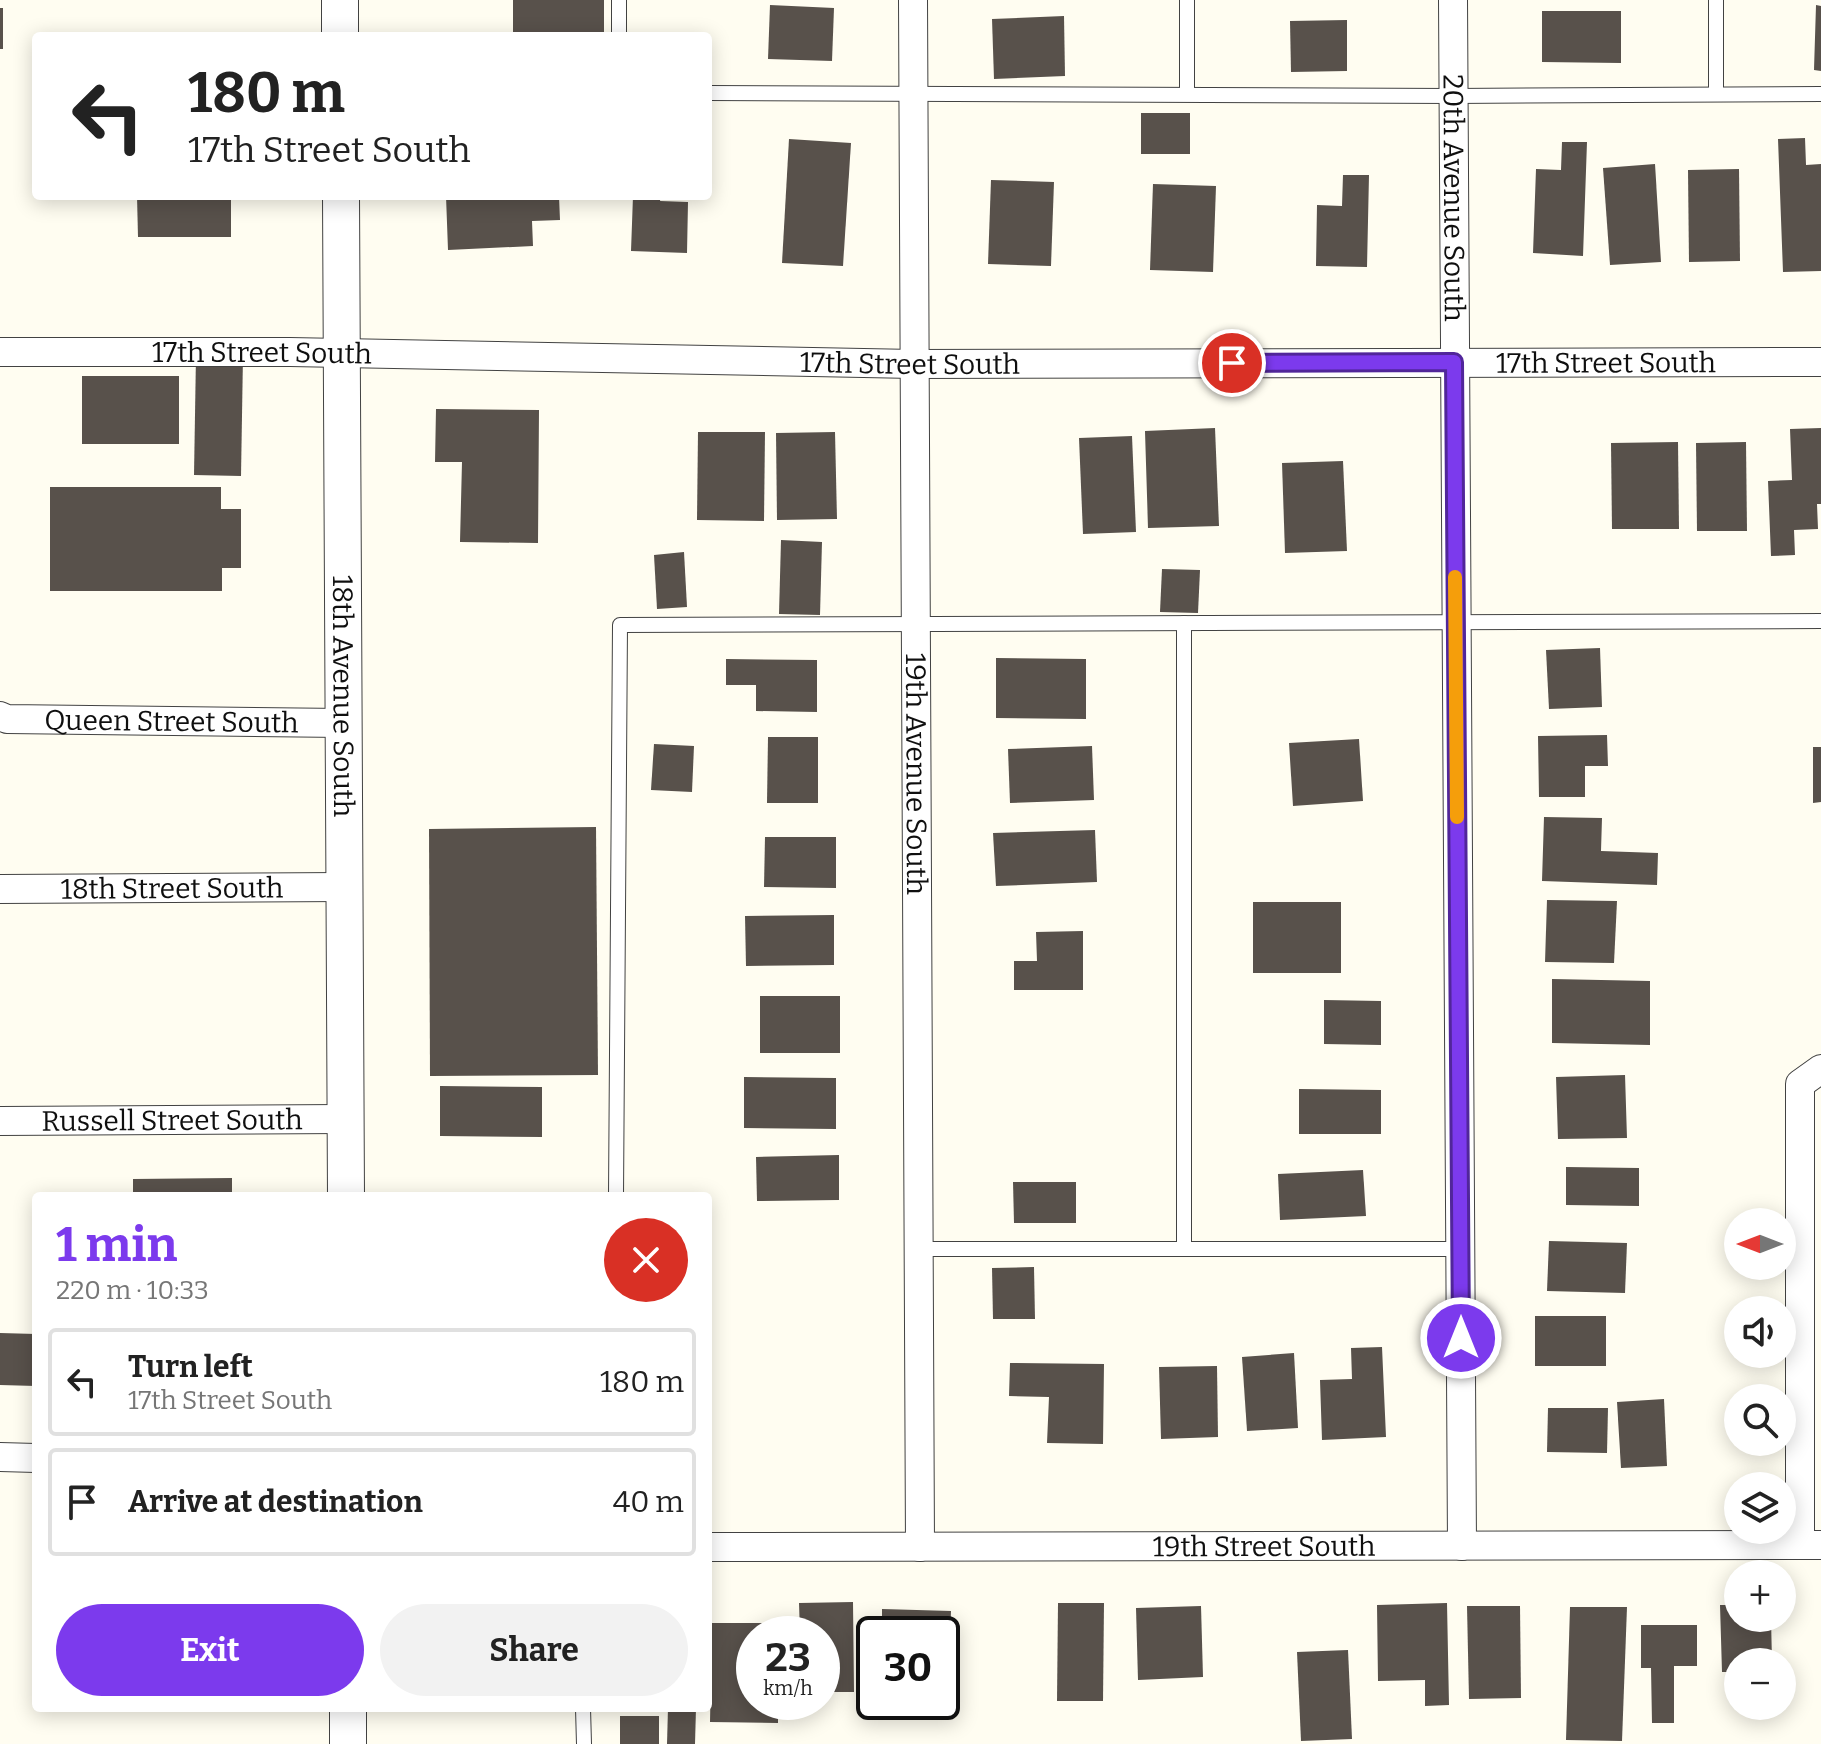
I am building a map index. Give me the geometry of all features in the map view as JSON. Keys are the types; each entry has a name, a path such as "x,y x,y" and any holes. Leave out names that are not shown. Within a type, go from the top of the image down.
{"street":[{"path":"340,0 340,32"},
{"name":"19th Avenue South","path":"913,0 920,1547"},
{"name":"20th Avenue South","path":"1453,0 1462,1546"},
{"name":"18th Avenue South","path":"341,200 346,1192"},
{"name":"17th Street South","path":"0,352 343,353 914,364 1821,362"},
{"name":"Queen Street South","path":"0,716 7,719 343,723"},
{"name":"18th Street South","path":"0,889 344,887"},
{"path":"1810,1545 1800,1084 1821,1069"},
{"name":"Russell Street South","path":"0,1121 344,1119"},
{"path":"0,1457 32,1458"},
{"name":"19th Street South","path":"712,1547 1810,1545"},
{"path":"348,1712 348,1744"}],"lane":[{"path":"619,0 619,32"},
{"path":"1187,0 1187,94"},
{"path":"1716,0 1716,94"},
{"path":"712,93 1821,94"},
{"path":"616,1192 620,625 1821,621"},
{"path":"1184,623 1184,1249"},
{"path":"918,1249 1460,1249"},
{"path":"583,1712 584,1744"}],"building":[{"path":"513,0 604,0 604,32 513,32"},
{"path":"770,5 834,8 832,61 768,59"},
{"path":"1816,5 1821,6 1821,71 1814,70"},
{"path":"0,8 3,8 3,49 0,49"},
{"path":"1542,11 1621,11 1621,63 1542,62"},
{"path":"1064,16 1065,76 994,79 992,19"},
{"path":"1347,20 1347,71 1291,72 1290,21"},
{"path":"1141,113 1190,113 1190,154 1141,154"},
{"path":"1805,138 1806,165 1821,164 1821,271 1783,272 1778,139"},
{"path":"789,139 851,143 843,266 782,263"},
{"path":"1562,142 1587,142 1583,256 1533,253 1536,169 1561,170"},
{"path":"1655,164 1661,262 1610,265 1603,168"},
{"path":"1739,169 1740,261 1689,262 1688,170"},
{"path":"1343,175 1369,175 1367,267 1316,266 1317,205 1342,206"},
{"path":"991,180 1054,182 1051,266 988,264"},
{"path":"1153,184 1216,186 1213,272 1150,270"},
{"path":"137,200 231,200 231,237 138,237"},
{"path":"446,200 559,200 560,220 532,221 533,246 448,250"},
{"path":"633,200 688,202 687,253 631,251"},
{"path":"196,355 243,355 241,476 194,475"},
{"path":"82,376 179,376 179,444 82,444"},
{"path":"436,409 539,410 538,543 460,542 462,462 435,462"},
{"path":"1215,428 1219,526 1148,528 1145,431"},
{"path":"1821,428 1818,529 1794,530 1795,555 1771,556 1768,481 1792,480 1790,429"},
{"path":"698,432 765,432 764,521 697,520"},
{"path":"835,432 837,519 777,520 776,433"},
{"path":"1132,436 1136,532 1083,534 1079,438"},
{"path":"1678,442 1679,529 1612,529 1611,443"},
{"path":"1746,442 1747,531 1697,531 1696,443"},
{"path":"1343,461 1347,551 1285,553 1282,463"},
{"path":"50,487 221,487 221,509 241,509 241,568 222,568 222,591 50,591"},
{"path":"781,540 822,542 820,615 779,614"},
{"path":"684,552 687,607 657,609 654,555"},
{"path":"1162,569 1200,570 1198,613 1160,612"},
{"path":"1600,648 1602,707 1549,709 1546,650"},
{"path":"996,658 1086,659 1086,719 996,718"},
{"path":"726,659 817,660 817,712 756,711 756,685 726,685"},
{"path":"1607,735 1608,766 1585,766 1585,797 1539,797 1538,736"},
{"path":"768,737 818,737 818,803 767,803"},
{"path":"1359,739 1363,801 1293,806 1289,743"},
{"path":"654,744 694,746 692,792 651,790"},
{"path":"1092,746 1094,800 1010,803 1008,749"},
{"path":"1813,747 1821,747 1821,802 1813,803"},
{"path":"1544,817 1602,818 1601,851 1658,853 1657,885 1542,881"},
{"path":"596,827 598,1075 430,1076 429,829"},
{"path":"1095,830 1097,882 996,886 993,833"},
{"path":"765,837 836,837 836,888 764,887"},
{"path":"1547,900 1617,901 1614,963 1545,962"},
{"path":"1253,902 1341,902 1341,973 1253,973"},
{"path":"834,915 834,965 746,966 745,916"},
{"path":"1083,931 1083,990 1014,990 1014,961 1037,961 1036,932"},
{"path":"1552,979 1650,981 1650,1045 1552,1043"},
{"path":"760,996 840,996 840,1053 760,1053"},
{"path":"1324,1000 1381,1001 1381,1045 1324,1044"},
{"path":"1625,1075 1627,1138 1558,1139 1556,1077"},
{"path":"744,1077 836,1078 836,1129 744,1128"},
{"path":"440,1086 542,1087 542,1137 440,1136"},
{"path":"1299,1089 1381,1090 1381,1134 1299,1134"},
{"path":"839,1155 839,1200 757,1201 756,1157"},
{"path":"1566,1167 1639,1168 1639,1206 1566,1205"},
{"path":"1363,1170 1366,1216 1280,1220 1278,1174"},
{"path":"232,1178 232,1192 133,1192 133,1179"},
{"path":"1013,1182 1076,1182 1076,1223 1014,1223"},
{"path":"1549,1241 1627,1243 1625,1293 1547,1291"},
{"path":"1034,1267 1035,1319 993,1319 992,1268"},
{"path":"1535,1316 1606,1316 1606,1366 1535,1366"},
{"path":"0,1333 32,1334 32,1386 0,1385"},
{"path":"1382,1347 1386,1437 1322,1440 1320,1380 1352,1379 1351,1348"},
{"path":"1294,1353 1298,1428 1247,1431 1242,1357"},
{"path":"1010,1363 1104,1364 1103,1444 1047,1443 1049,1397 1009,1396"},
{"path":"1217,1366 1218,1437 1161,1439 1159,1367"},
{"path":"1664,1399 1667,1466 1621,1468 1617,1402"},
{"path":"1548,1408 1608,1408 1607,1453 1547,1452"},
{"path":"853,1602 854,1692 840,1692 840,1616 799,1616 799,1603"},
{"path":"1058,1603 1104,1603 1103,1701 1057,1701"},
{"path":"1447,1603 1449,1705 1425,1706 1425,1680 1378,1681 1377,1605"},
{"path":"1720,1605 1724,1605 1724,1632 1771,1632 1772,1648 1724,1648 1722,1672"},
{"path":"1201,1606 1203,1677 1138,1680 1136,1608"},
{"path":"1467,1606 1520,1606 1521,1698 1469,1699"},
{"path":"1570,1607 1627,1607 1622,1741 1566,1740"},
{"path":"882,1609 951,1611 951,1616 882,1616"},
{"path":"712,1623 736,1623 736,1720 778,1720 778,1723 710,1722"},
{"path":"1641,1625 1697,1625 1697,1666 1674,1666 1674,1723 1652,1723 1651,1668 1641,1668"},
{"path":"1348,1650 1352,1739 1301,1741 1297,1652"},
{"path":"668,1712 696,1712 695,1744 667,1744"},
{"path":"620,1716 659,1716 659,1744 620,1744"}],"slow traffic":[{"path":"1455,577 1457,817"}],"route":[{"path":"1232,363 1454,362 1461,1338"}]}
